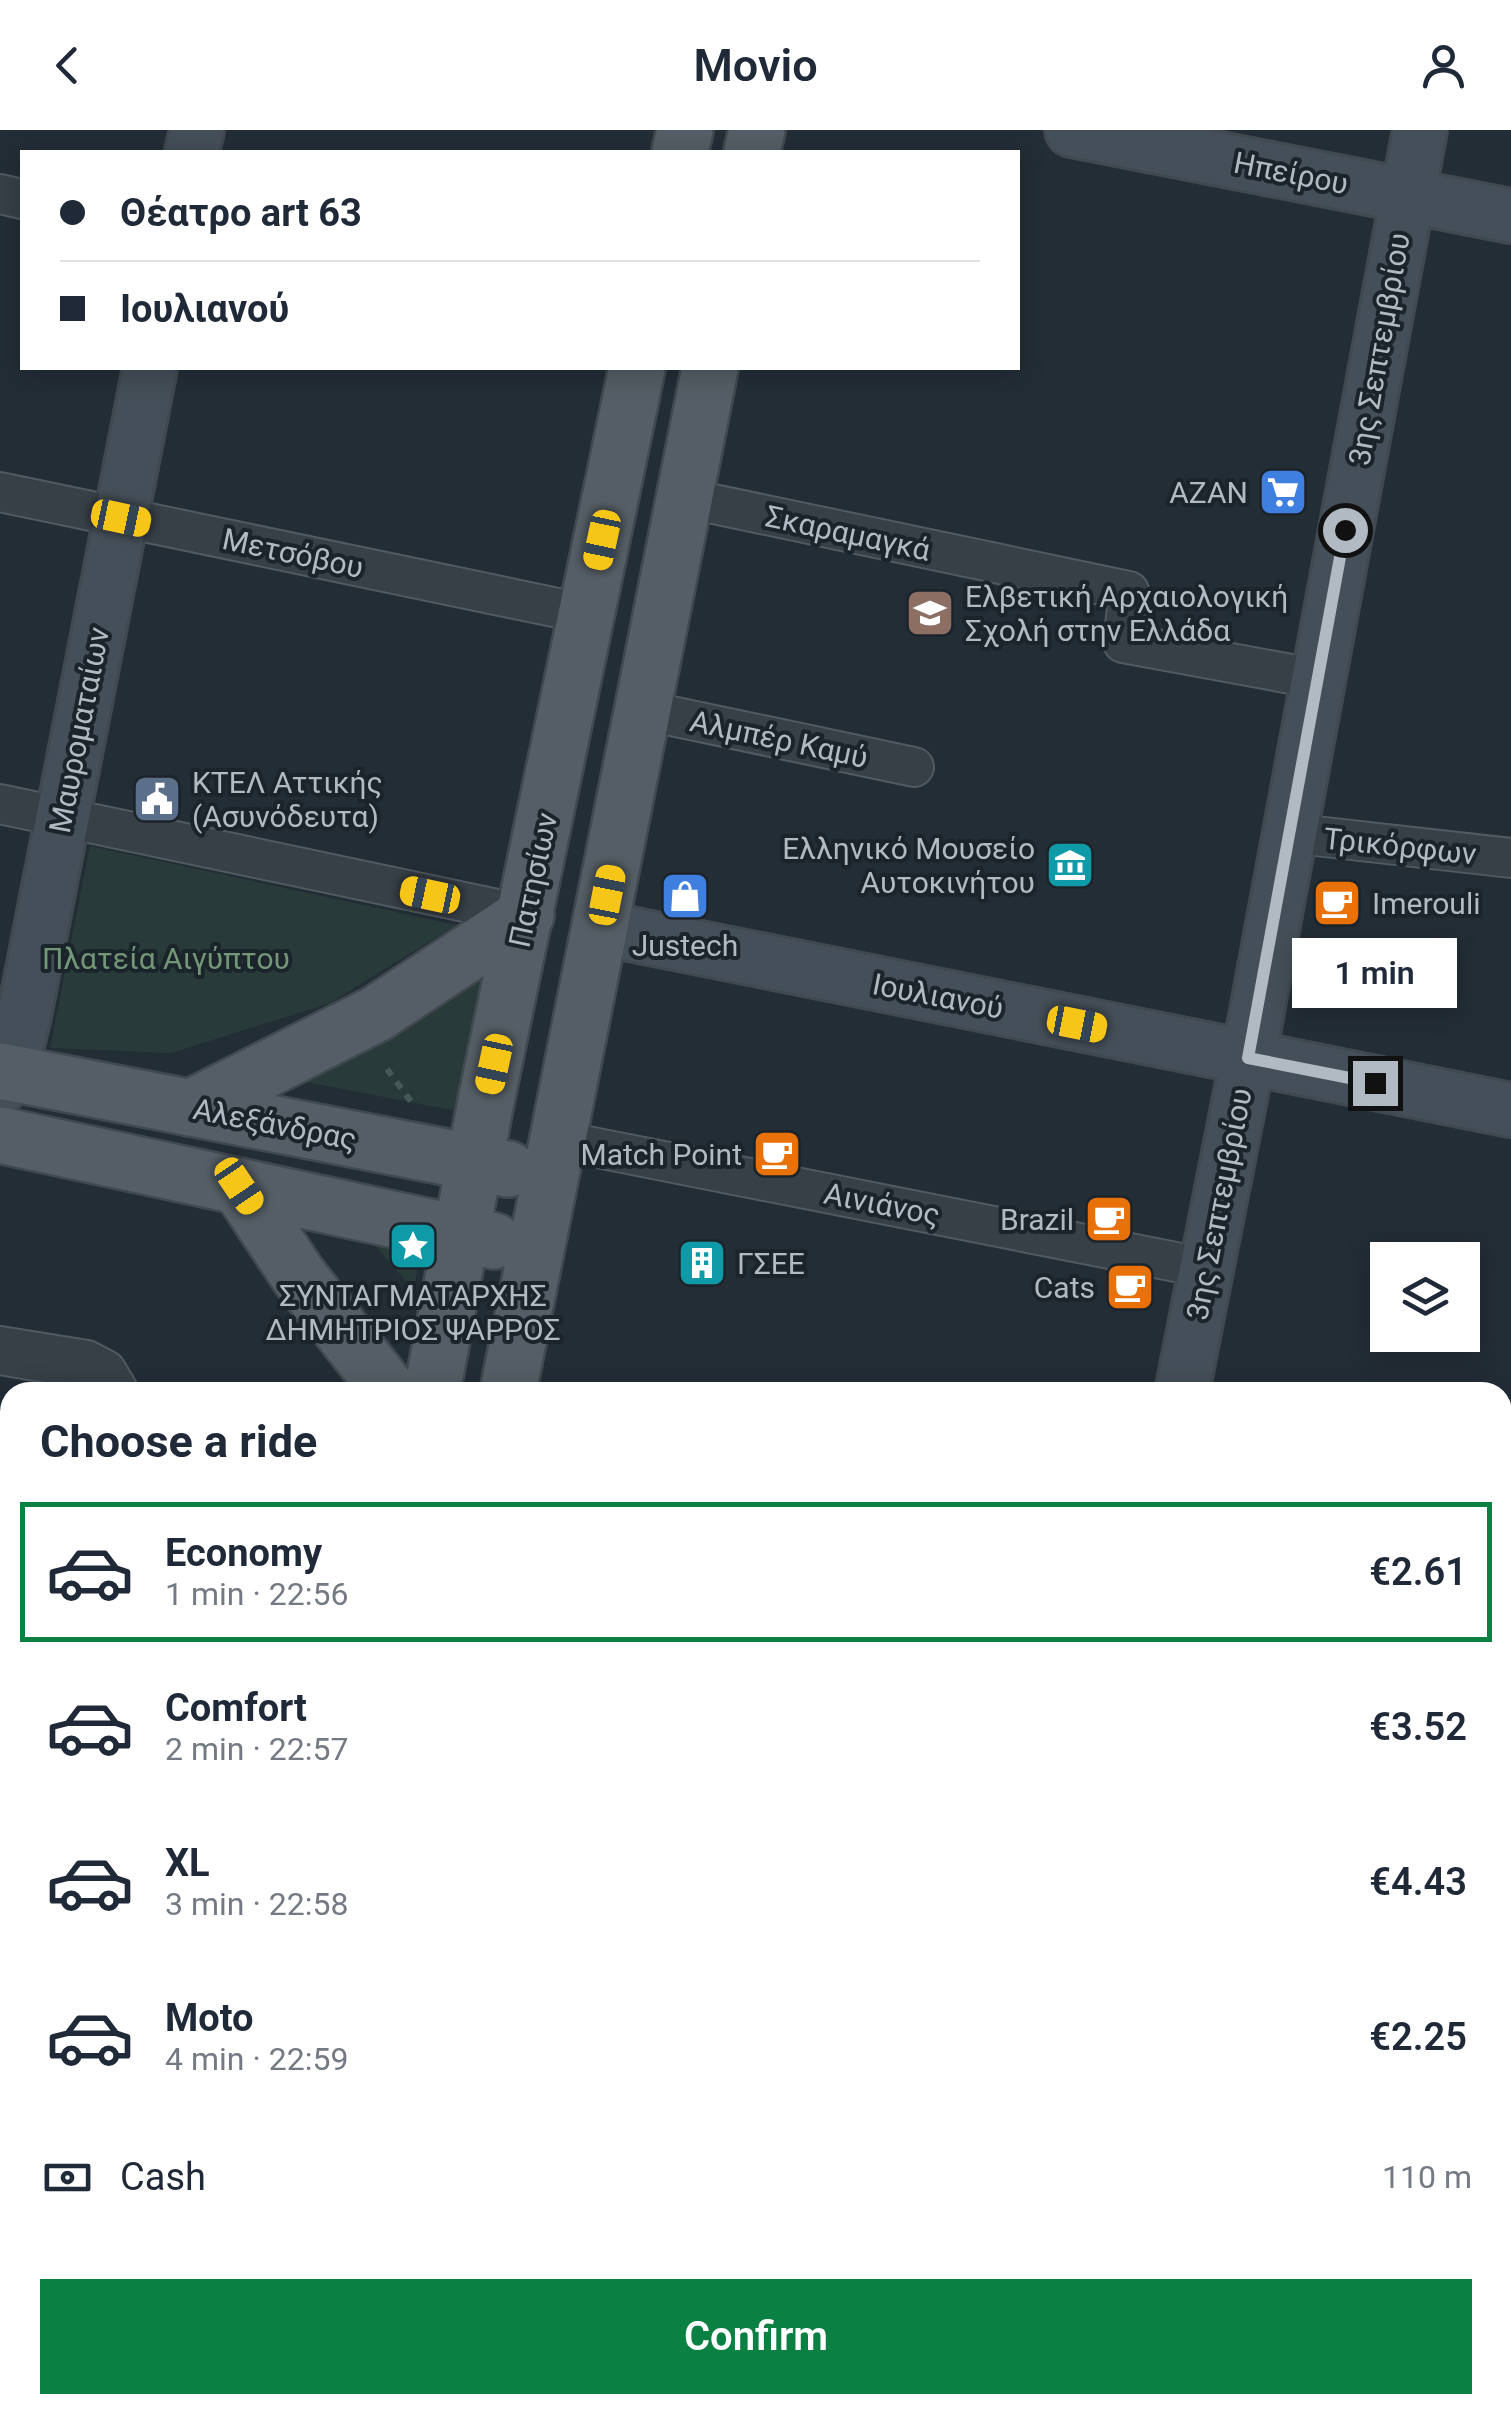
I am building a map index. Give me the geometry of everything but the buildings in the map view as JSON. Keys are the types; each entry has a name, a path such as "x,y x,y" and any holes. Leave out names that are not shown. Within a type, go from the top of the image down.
{"main road":[{"name":"Ηπείρου","path":"1072,130 1511,216"},
{"name":"3ης Σεπτεμβρίου","path":"1184,1382 1420,130"},
{"name":"Μαυροματαίων","path":"4,1078 62,817 150,370"},
{"name":"Πατησίων","path":"434,1382 474,1162 636,370"},
{"path":"510,1382 710,370"},
{"path":"190,1108 376,1014 526,915"},
{"name":"Ιουλιανού","path":"600,928 1511,1110"},
{"name":"Αλεξάνδρας","path":"4,1078 190,1108 474,1162 554,1159"},
{"path":"0,1135 536,1250"},
{"path":"239,1186 298,1274 382,1382"}],"street":[{"name":"Μετσόβου","path":"0,492 587,614"},
{"name":"Σκαραμαγκά","path":"684,498 1129,591 1123,643 1318,680"},
{"name":"Αλμπέρ Καμύ","path":"643,710 914,768"},
{"path":"0,804 526,915"},
{"name":"Τρικόρφων","path":"1290,833 1511,858"},
{"name":"Αινιάνος","path":"554,1159 1206,1268"},
{"path":"0,1346 87,1360 106,1370 113,1382"}],"lane":[{"path":"0,1366 81,1382"}],"path":[{"path":"387,1069 417,1110"}],"green space":[{"name":"Πλατεία Αιγύπτου","path":"90,846 456,925 330,1003 171,1053 50,1048"},
{"path":"487,975 462,1112 291,1079"},
{"path":"356,1224 422,1238 414,1290"}],"place":[{"name":"ΑΖΑΝ","path":"1283,492"},
{"name":"Ελβετική Αρχαιολογική Σχολή στην Ελλάδα","path":"930,613"},
{"name":"ΚΤΕΛ Αττικής (Ασυνόδευτα)","path":"157,799"},
{"name":"Ελληνικό Μουσείο Αυτοκινήτου","path":"1070,865"},
{"name":"Justech","path":"685,896"},
{"name":"Imerouli","path":"1337,903"},
{"name":"Match Point","path":"777,1154"},
{"name":"Brazil","path":"1109,1219"},
{"name":"ΣΥΝΤΑΓΜΑΤΑΡΧΗΣ ΔΗΜΗΤΡΙΟΣ ΨΑΡΡΟΣ","path":"413,1246"},
{"name":"ΓΣΕΕ","path":"702,1263"},
{"name":"Cats","path":"1130,1287"}],"route":[{"path":"1345,530 1248,1058 1375,1083"}]}
